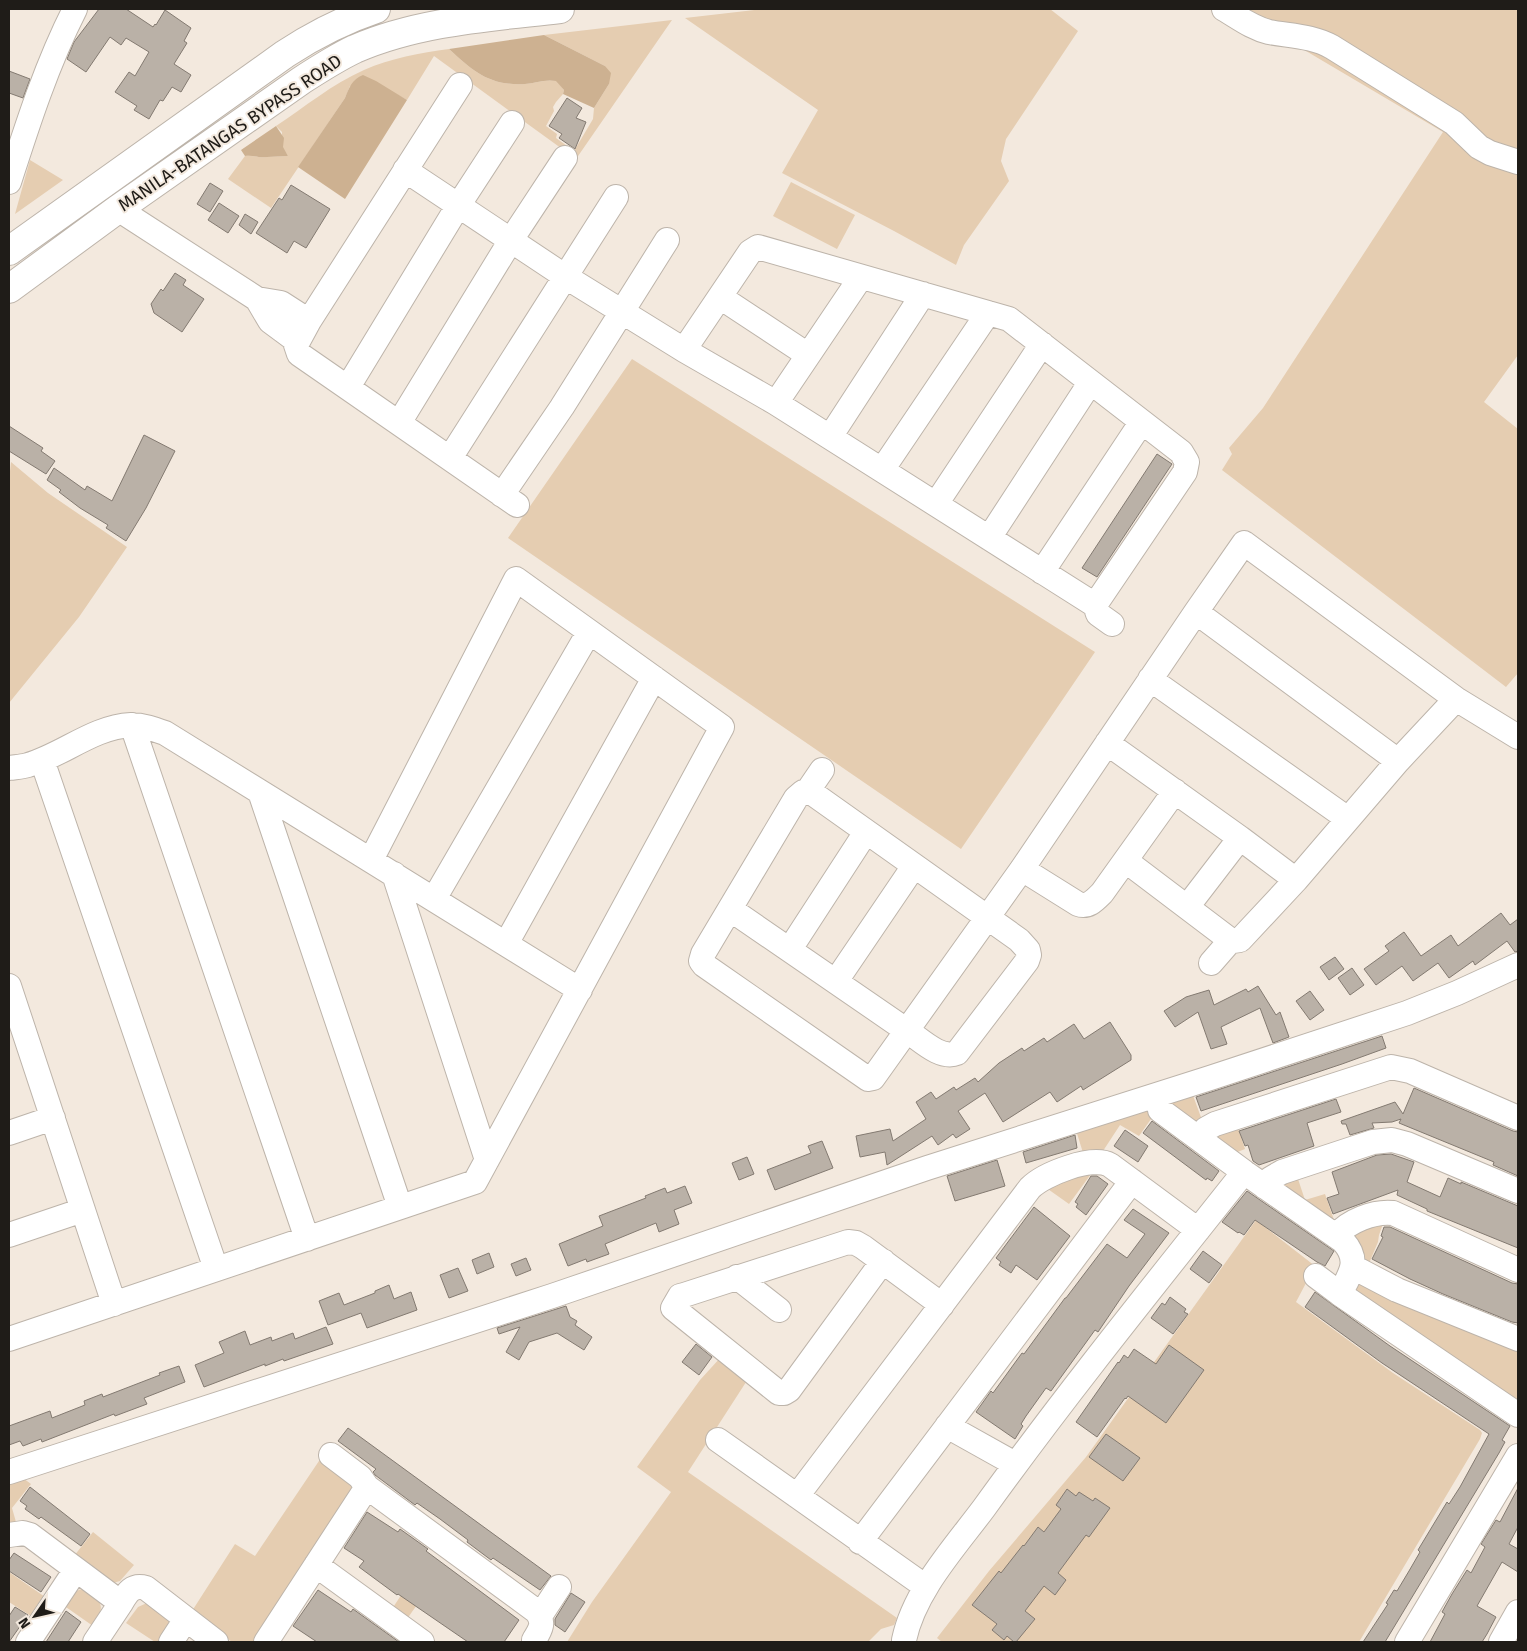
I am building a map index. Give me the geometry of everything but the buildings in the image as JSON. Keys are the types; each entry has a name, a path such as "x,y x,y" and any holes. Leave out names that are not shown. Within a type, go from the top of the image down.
{"main road":[{"name":"MANILA-BATANGAS BYPASS ROAD","path":"9,251 291,50 341,22 376,9"},
{"name":"MANILA-BATANGAS BYPASS ROAD","path":"9,289 118,209 326,64 354,50 397,34 470,20 560,9"}],"street":[{"path":"9,182 18,121 76,9"},
{"path":"1224,9 1261,29 1292,36 1313,38 1332,47 1454,123 1479,147 1490,153 1518,162"},
{"path":"460,85 297,341 296,345 299,354 510,500 562,407 667,240"},
{"path":"348,387 458,206 512,123"},
{"path":"1490,153 1518,179"},
{"path":"399,423 511,240 565,158"},
{"path":"405,170 566,277 684,350 776,403 1095,606 1098,614 1112,624"},
{"path":"450,458 616,197"},
{"path":"118,209 257,299 282,303 309,321"},
{"path":"684,350 750,252 758,247 1009,319 1181,452 1187,462 1185,472 1095,606"},
{"path":"776,403 860,277"},
{"path":"830,437 923,294"},
{"path":"720,297 808,355"},
{"path":"257,299 270,320 297,341"},
{"path":"882,470 988,313"},
{"path":"936,504 1042,344"},
{"path":"989,538 1090,383"},
{"path":"1042,572 1141,422"},
{"path":"730,908 906,1030 944,1055 951,1056 957,1053 1027,961 1028,950 987,918 812,793 803,792 796,798 730,908 702,957 693,957 868,1079 873,1078 906,1030 987,918 1022,869 1244,543 1456,699 1517,735"},
{"path":"9,1339 475,1182 722,728 516,579 370,860"},
{"path":"1196,612 1398,760"},
{"path":"434,899 589,632"},
{"path":"506,944 654,678"},
{"path":"1150,679 1348,819"},
{"path":"1126,861 1231,940 1240,940 1296,880 1398,760 1456,699"},
{"path":"9,768 26,766 42,760 94,735 115,728 132,725 165,733 580,990"},
{"path":"132,725 307,1239"},
{"path":"1107,743 1296,880"},
{"path":"42,760 216,1269"},
{"path":"807,792 822,770"},
{"path":"1022,869 1078,904 1086,905 1095,901 1126,861 1175,791"},
{"path":"260,792 400,1207"},
{"path":"790,950 866,832"},
{"path":"1187,906 1240,838"},
{"path":"836,981 914,866"},
{"path":"394,874 487,1160"},
{"path":"1211,962 1231,940"},
{"path":"9,1472 552,1296 942,1162 1200,1081 1407,1012 1457,993 1518,965"},
{"path":"9,986 15,1023 53,1118 114,1304"},
{"path":"1199,1139 1208,1128 1216,1124 1391,1067 1410,1071 1518,1118"},
{"path":"1160,1110 1244,1172 1336,1236 1348,1247 1353,1267 1340,1294"},
{"path":"9,1133 53,1118"},
{"path":"1265,1187 1272,1178 1282,1172 1374,1142 1386,1140 1407,1144 1518,1191"},
{"path":"797,1496 1030,1188 1041,1179 1054,1173 1098,1162 1110,1165 1198,1230"},
{"path":"898,1641 926,1587 1015,1464 1244,1172"},
{"path":"860,1542 1132,1181"},
{"path":"9,1235 83,1210"},
{"path":"1336,1236 1345,1227 1356,1222 1378,1214 1393,1213 1518,1270"},
{"path":"883,1261 782,1398 779,1393 674,1309 673,1306 680,1296 848,1242 856,1243 883,1261 942,1305"},
{"path":"1353,1267 1397,1290 1518,1339"},
{"path":"1316,1276 1518,1415"},
{"path":"737,1277 779,1310"},
{"path":"947,1426 1015,1464"},
{"path":"718,1440 926,1587"},
{"path":"331,1455 360,1477 368,1487 531,1607 540,1616 542,1626 534,1642"},
{"path":"1408,1642 1518,1456"},
{"path":"275,1639 316,1565 368,1487"},
{"path":"9,1535 23,1533 30,1535 120,1604"},
{"path":"316,1565 422,1642"},
{"path":"28,1642 76,1571"},
{"path":"95,1642 130,1590 138,1586 146,1588 216,1642"},
{"path":"540,1616 559,1587"},
{"path":"1501,1642 1518,1612"},
{"path":"171,1642 186,1619"}],"shaded area":[{"path":"763,9 1050,9 1078,31 1006,139 1001,161 1009,181 964,245 956,265 782,173 818,110 685,18"},
{"path":"1241,9 1518,9 1518,355 1484,402 1518,429 1518,673 1506,687 1222,470 1232,454 1229,448 1263,408 1443,132 1284,38"},
{"path":"672,20 576,159 434,56 407,100 394,93 350,86 345,98 271,208 228,179 245,156 288,156 282,147 282,132 276,126 341,82 385,62 416,54 449,49 475,71 502,83 525,84 548,80 557,81 564,90 553,107 554,111 546,126 557,134 556,138 574,151 593,119 594,108 609,84 605,66 544,35"},
{"path":"544,35 605,66 611,73 609,84 594,108 563,94 564,90 556,81 548,80 513,84 492,80 475,71 449,49"},
{"path":"363,75 407,100 345,199 298,167 345,98 351,84"},
{"path":"276,126 284,138 283,147 288,156 245,156 241,150"},
{"path":"30,160 63,180 15,214"},
{"path":"791,182 855,215 837,249 773,216"},
{"path":"632,359 1095,652 961,849 508,538"},
{"path":"11,462 48,493 127,547 79,617 9,703 9,480"},
{"path":"1191,1090 1202,1120 1196,1123 1164,1099"},
{"path":"1146,1104 1156,1112 1139,1136 1120,1125 1103,1151 1084,1156 1075,1127"},
{"path":"1237,1125 1245,1149 1235,1153 1217,1140 1216,1135"},
{"path":"1094,1170 1069,1204 1045,1187"},
{"path":"1297,1176 1305,1200 1325,1194 1334,1220 1284,1187 1284,1183"},
{"path":"1385,1218 1378,1242 1367,1268 1353,1242 1354,1234"},
{"path":"1256,1220 1315,1266 1296,1302 1393,1373 1482,1433 1359,1642 942,1642 937,1638 989,1571 1086,1457"},
{"path":"1356,1281 1518,1345 1518,1404 1359,1300 1353,1284"},
{"path":"721,1357 748,1379 688,1472 897,1618 894,1625 881,1629 868,1642 567,1642 592,1602 671,1492 637,1467 700,1380"},
{"path":"323,1455 357,1484 254,1642 232,1642 192,1611 235,1544 255,1556"},
{"path":"19,1475 31,1484 12,1508 16,1522 9,1524 9,1480"},
{"path":"93,1532 134,1565 120,1581 113,1583 74,1556"},
{"path":"417,1571 433,1582 407,1619 392,1609"},
{"path":"9,1572 48,1599 34,1618 9,1602"},
{"path":"83,1589 100,1604 100,1613 93,1626 63,1605 74,1593"},
{"path":"147,1603 169,1620 168,1628 159,1642 155,1642 126,1623 138,1607"}]}
